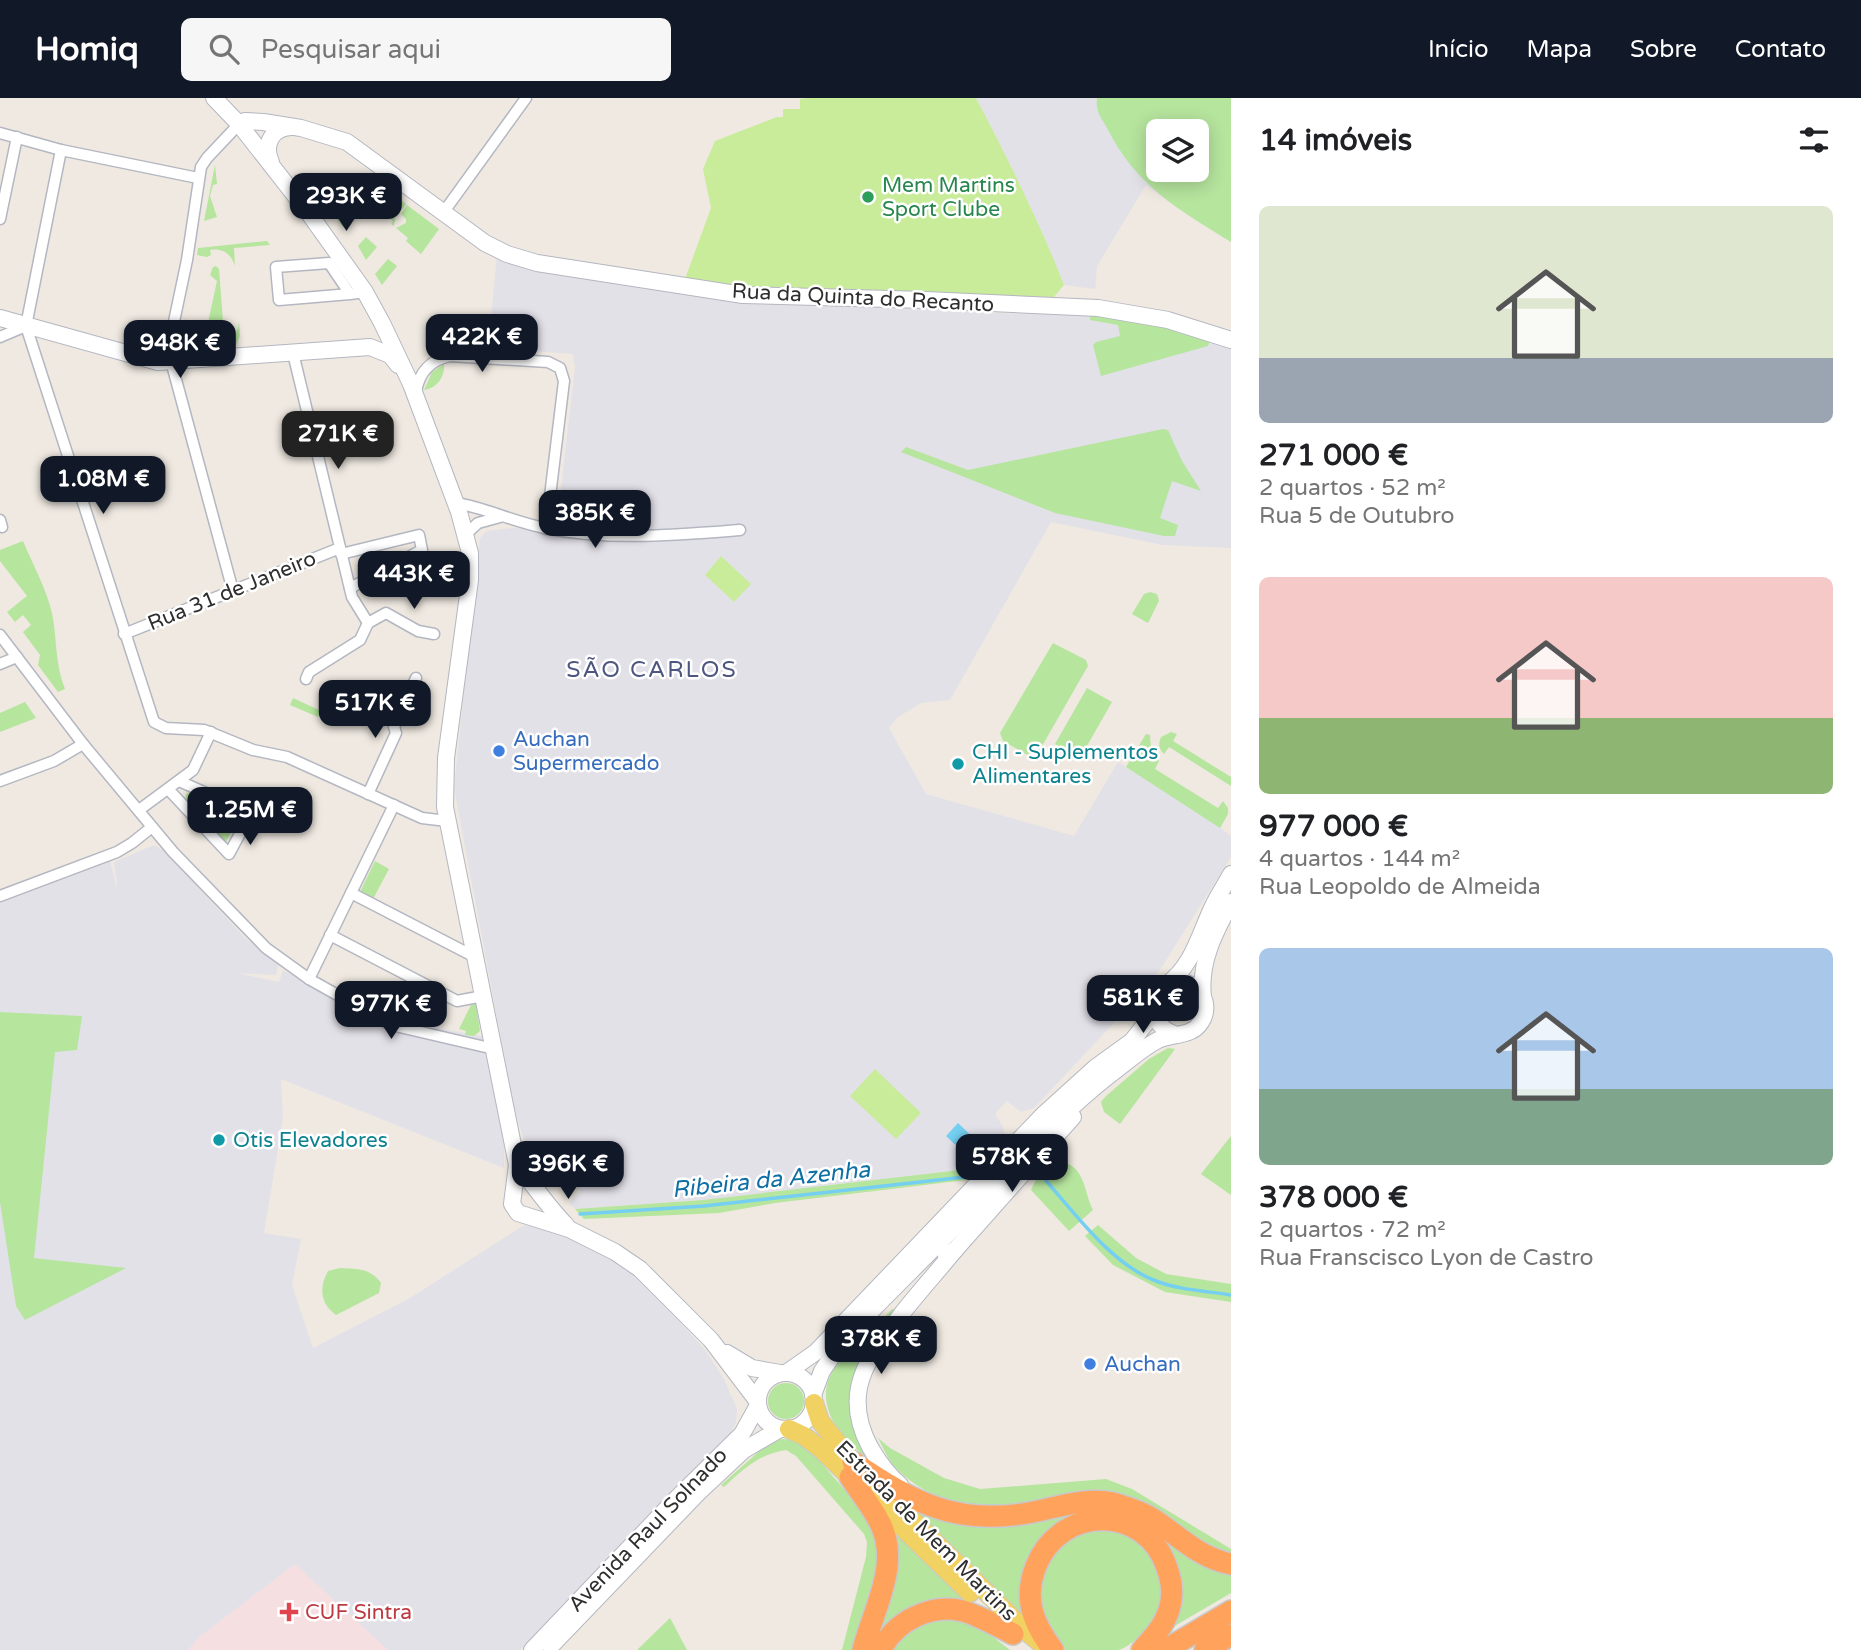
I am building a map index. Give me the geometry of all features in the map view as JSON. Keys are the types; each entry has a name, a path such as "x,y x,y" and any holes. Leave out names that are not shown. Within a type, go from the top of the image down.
{"highway":[{"path":"851,1470 934,1507 957,1514 992,1517 1086,1502 1109,1502 1152,1518 1192,1548 1213,1559 1231,1564"},
{"path":"851,1470 880,1524 887,1547 887,1565 881,1595 863,1650"},
{"path":"1051,1650 1038,1630 1031,1612 1030,1587 1036,1566 1047,1546 1060,1533 1079,1523 1098,1519 1117,1521 1140,1531 1155,1544 1166,1563 1171,1578 1171,1601 1161,1627 1142,1650"},
{"path":"881,1650 886,1640 905,1622 934,1610 964,1611 1013,1634"},
{"path":"1165,1650 1231,1611"},
{"path":"1205,1650 1231,1635"}],"main road":[{"name":"Estrada de Mem Martins","path":"814,1399 820,1421 851,1470 1030,1650"},
{"name":"Estrada de Mem Martins","path":"784,1429 804,1436 851,1470 1027,1632 1051,1650"}],"street":[{"path":"214,98 273,166 357,293"},
{"path":"443,213 526,98"},
{"name":"Rua da Quinta do Recanto","path":"239,124 254,121 301,128 337,138 357,148 496,249 522,259 566,269 743,295 1098,308 1168,320 1231,340"},
{"path":"233,591 169,350 187,260 198,178 207,158 239,124"},
{"path":"273,166 267,154 272,136 287,126 301,128"},
{"path":"0,133 61,150 198,178"},
{"path":"0,219 17,137"},
{"path":"61,150 26,326 150,716 159,726 211,732 253,751 287,757 422,818 447,821"},
{"path":"357,293 279,300 276,267 329,263 357,293 382,323 415,398 466,534 470,553 470,580 446,758 444,792 447,821 517,1165 511,1198 514,1209 522,1215 569,1228 615,1252 640,1269 711,1340 758,1404 765,1420 784,1429 797,1427 809,1418 822,1371 833,1352 1049,1128 1070,1107 1158,1040 1187,1033 1199,1026 1205,1013 1201,979 1203,966 1231,902"},
{"path":"0,318 144,360 172,363 370,347 390,355 404,373"},
{"path":"370,347 380,340 382,323"},
{"path":"0,337 26,326"},
{"path":"293,353 351,592 368,623"},
{"path":"415,398 421,375 432,363 443,358 456,356 548,362 559,368 564,381 546,528"},
{"path":"456,503 546,528 631,537 740,530"},
{"path":"466,534 478,523 502,517"},
{"name":"Rua 31 de Janeiro","path":"124,634 341,551 419,535 422,550 351,592"},
{"path":"306,679 309,672 360,640 368,623 386,613 418,631 434,634"},
{"path":"0,635 83,744 152,827 247,931 267,948 309,979 391,1025 494,1049"},
{"path":"0,664 17,657"},
{"path":"368,794 396,733 394,727 416,678"},
{"path":"139,810 179,781 197,764 211,732"},
{"path":"0,781 54,761 83,744"},
{"path":"168,789 229,854 251,813 179,781"},
{"path":"309,979 394,805"},
{"path":"0,896 117,852 152,827"},
{"path":"758,1404 761,1388 766,1381 784,1373 816,1352 1063,1095 1132,1041 1146,1023 1160,990 1182,972 1231,874"},
{"path":"351,893 475,957"},
{"path":"330,936 457,1001 483,996"},
{"path":"1165,986 1187,983 1203,997"},
{"path":"1153,1002 1154,1017 1158,1024 1170,1033 1178,1035"},
{"path":"934,1507 909,1492 886,1471 864,1435 859,1421 857,1400 862,1376 872,1354 920,1291 1071,1119 1100,1093 1114,1072"},
{"path":"517,1165 551,1210 569,1228"},
{"path":"513,1192 524,1185 539,1191"},
{"path":"529,1215 540,1208 539,1191"},
{"path":"889,1293 956,1250"},
{"path":"711,1340 752,1368 799,1376 806,1381 814,1399"},
{"name":"Avenida Raul Solnado","path":"532,1650 662,1513 742,1434 758,1404"},
{"name":"Avenida Raul Solnado","path":"547,1650 707,1485 754,1442 784,1429"}],"shaded area":[{"path":"976,98 1231,98 1231,242 1146,185 1097,266 1095,289 1064,285 1027,199"},
{"path":"497,255 772,290 990,295 990,313 1098,315 1132,319 1231,347 1231,548 1163,545 1051,522 950,700 921,703 898,717 889,728 926,794 1074,836 1118,762 1209,819 1231,836 1231,857 1163,965 1142,993 1034,1108 1021,1112 1007,1101 995,1114 1003,1127 1005,1137 977,1168 703,1200 575,1209 569,1203 580,1191 558,1169 547,1181 532,1161 513,1103 454,788 480,538 487,531 557,523 575,367 573,354 488,348"},
{"path":"154,845 164,851 245,938 278,964 276,975 237,973 279,982 283,970 358,1013 486,1037 504,1139 504,1168 281,1079 283,1118 264,1233 301,1239 292,1285 313,1348 410,1298 523,1226 537,1223 630,1270 647,1285 705,1350 724,1379 737,1409 736,1422 730,1435 520,1650 0,1650 0,896 109,858 118,892 114,862"},
{"name":"CUF Sintra","path":"295,1564 388,1650 188,1650 199,1637"}],"green space":[{"name":"Mem Martins Sport Clube","path":"976,98 1023,190 1064,285 1054,297 772,290 685,279 711,208 703,169 715,141 783,117 783,109 800,109 800,99"},
{"path":"1097,98 1231,98 1231,242 1176,207 1146,182 1209,182 1209,119 1146,119 1146,182 1118,148 1098,110"},
{"path":"215,165 217,184 213,185 210,196 217,217 204,221"},
{"path":"369,177 406,204 400,212 392,201 384,204 384,210 395,219 394,226 391,224 393,221 376,207 378,204 359,188"},
{"path":"336,202 353,216 343,227 330,209"},
{"path":"407,205 439,229 421,254 396,228 406,223 401,214"},
{"path":"366,237 377,247 366,260 358,246"},
{"path":"267,241 270,245 234,248 235,266 231,258 222,251 210,250 211,255 207,257 197,255 198,248"},
{"path":"388,259 397,266 382,285 375,274"},
{"path":"216,266 219,269 223,321 219,329 208,332 202,328 201,322 207,327 217,281 210,275"},
{"path":"1090,315 1167,327 1210,340 1208,346 1101,376 1093,345 1120,336 1118,325 1090,320"},
{"path":"186,317 193,338 201,344 211,346 230,341 236,333 239,321 240,336 235,347 184,350 180,344"},
{"path":"444,364 439,381 424,390 432,372"},
{"path":"1168,430 1182,461 1201,491 1172,481 1160,518 1178,525 1175,536 1055,513 901,452 906,447 968,470"},
{"path":"23,541 52,613 58,661 65,689 58,692 38,665 40,655 23,632 31,625 23,615 15,622 7,612 27,596 0,561 0,550"},
{"path":"721,556 751,584 734,602 705,575"},
{"path":"1144,594 1157,594 1159,601 1148,623 1132,614"},
{"path":"1053,643 1086,660 1088,666 1038,753 1031,757 1003,741 1000,733"},
{"path":"1087,688 1112,702 1080,758 1055,744"},
{"path":"293,698 321,711 318,717 290,705"},
{"path":"25,702 36,718 0,732 0,713"},
{"path":"1171,732 1177,734 1173,741 1231,777 1231,786 1169,747 1164,754 1160,740"},
{"path":"1146,734 1150,735 1151,749 1159,761 1155,769 1218,808 1223,801 1228,808 1228,814 1220,828 1126,767"},
{"path":"190,792 240,815 226,842 186,800 186,794"},
{"path":"375,861 389,869 373,899 360,892"},
{"path":"1179,995 1188,999 1192,1008 1188,1017 1179,1021 1170,1017 1166,1008 1170,999"},
{"path":"476,1004 480,1031 474,1036 465,1035 466,1031 459,1029 471,1005"},
{"path":"0,1012 82,1016 77,1050 55,1052 34,1258 126,1268 25,1320 16,1306 0,1202"},
{"path":"1168,1048 1175,1049 1120,1124 1104,1112 1101,1102 1106,1096 1149,1059"},
{"path":"875,1069 921,1113 896,1139 850,1096"},
{"path":"1231,1136 1231,1195 1201,1174"},
{"path":"1058,1161 1067,1163 1079,1173 1093,1210 1069,1231 1031,1190 1041,1169"},
{"path":"977,1168 966,1180 775,1203 719,1213 584,1219 575,1209 703,1200"},
{"path":"1098,1225 1136,1258 1166,1274 1231,1284 1231,1302 1165,1292 1113,1265 1085,1236"},
{"path":"340,1268 368,1272 381,1283 379,1293 336,1315 327,1306 322,1289 328,1271"},
{"path":"892,1309 898,1311 857,1369 871,1463 836,1429 826,1394 831,1374 843,1358"},
{"path":"786,1383 799,1388 804,1401 799,1414 786,1419 773,1414 768,1401 773,1388"},
{"path":"878,1438 890,1448 944,1478 980,1489 1106,1479 1132,1489 1231,1549 1231,1557 1205,1545 1145,1502 1117,1493 1088,1493 1031,1505 1000,1508 983,1508 950,1501 919,1487 906,1477 892,1463"},
{"path":"772,1440 794,1440 819,1460 872,1522 880,1543 873,1593 856,1650 842,1650 866,1557 867,1542 864,1534 796,1456 786,1450 760,1459 745,1468 724,1487 721,1485"},
{"path":"907,1507 1095,1507 1123,1513 1231,1571 1231,1593 1166,1631 1167,1549 1086,1515 1023,1580 1022,1617"},
{"path":"1099,1527 1127,1533 1151,1556 1161,1580 1159,1607 1144,1632 1121,1649 1064,1650 1043,1620 1036,1583 1063,1538"},
{"path":"892,1530 970,1601 873,1646"},
{"path":"941,1615 980,1627 1010,1650 889,1650 912,1624"},
{"path":"670,1618 687,1650 637,1650 640,1647"}],"water":[{"path":"958,1123 982,1146 970,1159 946,1136"}],"waterway":[{"name":"Ribeira da Azenha","path":"1040,1174 1093,1235 1139,1273 1174,1286 1231,1295"},
{"name":"Ribeira da Azenha","path":"580,1214 704,1206 965,1177"}],"place":[{"name":"Mem Martins Sport Clube","path":"868,197"},
{"name":"Auchan Supermercado","path":"499,751"},
{"name":"CHI - Suplementos Alimentares","path":"958,764"},
{"name":"Otis Elevadores","path":"219,1140"},
{"name":"Auchan","path":"1090,1364"},
{"name":"CUF Sintra","path":"289,1612"}],"district":[{"name":"SÃO CARLOS","path":"652,670"}]}
